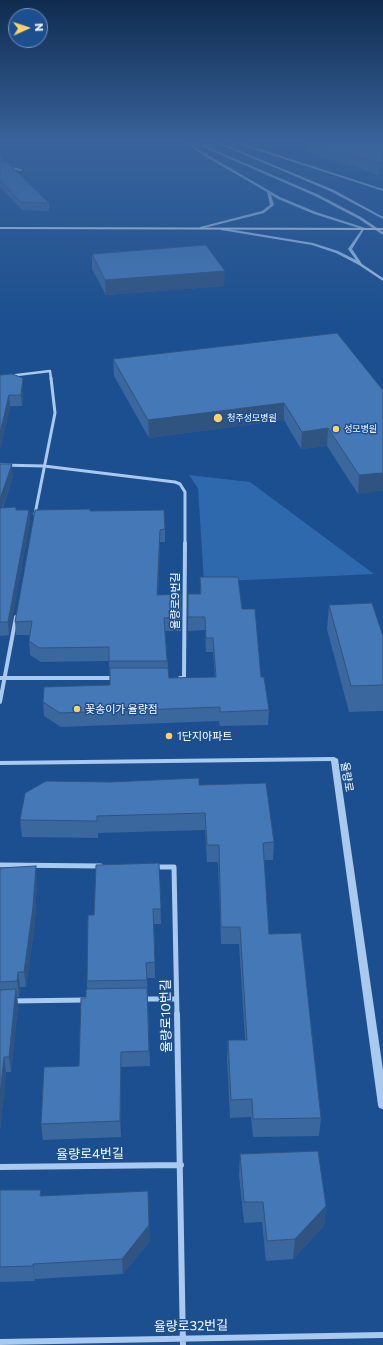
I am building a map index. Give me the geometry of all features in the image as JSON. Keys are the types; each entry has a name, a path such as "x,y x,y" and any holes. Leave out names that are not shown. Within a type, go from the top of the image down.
{"main road":[{"path":"0,228 383,229"}],"street":[{"path":"201,228 263,212 271,206"},
{"path":"300,206 315,213 364,229 350,249 360,265"},
{"path":"337,206 360,218 383,234"},
{"path":"360,206 383,218"},
{"path":"222,229 313,244 337,252 383,280"},
{"path":"0,377 50,371 55,412 34,519"},
{"path":"0,465 44,466"},
{"name":"율량로9번길","path":"44,466 175,482 180,484 185,492 184,678 176,678"},
{"path":"0,702 2,678 17,610"},
{"path":"2,678 121,678"},
{"name":"율량로","path":"0,763 334,759 383,1105"},
{"path":"0,865 111,866"},
{"name":"율량로10번길","path":"150,867 174,867 181,1165 183,1342"},
{"path":"136,1000 176,999"},
{"path":"8,1001 96,1000"},
{"name":"율량로4번길","path":"0,1167 181,1165"},
{"name":"율량로32번길","path":"0,1342 183,1342 383,1335"}],"shaded area":[{"path":"189,475 250,482 374,574 204,582 198,488"}],"building":[{"path":"206,245 225,271 105,280 92,254"},
{"name":"성모병원","path":"337,333 383,389 383,473 359,475 328,428 302,432 284,403 148,420 113,359"},
{"path":"12,374 23,378 21,395 9,395 0,433 0,375"},
{"path":"0,464 12,464 0,499"},
{"path":"16,507 16,510 29,510 8,622 0,622 0,508"},
{"path":"90,509 90,511 164,510 165,529 160,530 157,595 181,594 181,617 164,618 167,661 109,661 109,647 39,648 29,641 32,621 15,622 35,510"},
{"path":"200,577 238,577 242,609 255,609 261,677 264,677 269,710 220,712 220,707 60,713 43,702 44,687 110,685 110,668 168,668 169,678 216,677 213,638 206,638 205,617 188,617 188,594 201,594"},
{"path":"372,603 383,636 383,685 351,686 329,605"},
{"path":"199,778 199,785 266,783 274,842 263,843 269,934 301,933 321,1118 253,1119 252,1099 231,1100 228,1040 247,1040 240,927 221,927 219,845 207,845 205,813 97,816 97,821 20,820 25,793 46,781 111,782"},
{"path":"159,863 161,909 153,909 155,962 146,963 147,980 87,981 88,915 94,915 96,865"},
{"path":"36,866 33,907 24,972 18,972 17,981 0,982 0,868"},
{"path":"147,988 149,1051 121,1052 120,1121 41,1124 44,1067 79,1066 81,998 86,998 86,989"},
{"path":"16,989 9,1057 4,1057 0,1095 0,990"},
{"path":"318,1151 326,1206 295,1239 267,1241 263,1202 244,1202 240,1154"},
{"path":"0,1190 41,1190 40,1196 148,1191 149,1225 122,1259 0,1267"}],"place":[{"name":"청주성모병원","path":"218,418"},
{"name":"성모병원","path":"336,429"},
{"name":"꽃송이가 율량점","path":"77,709"},
{"name":"1단지아파트","path":"169,736"}]}
